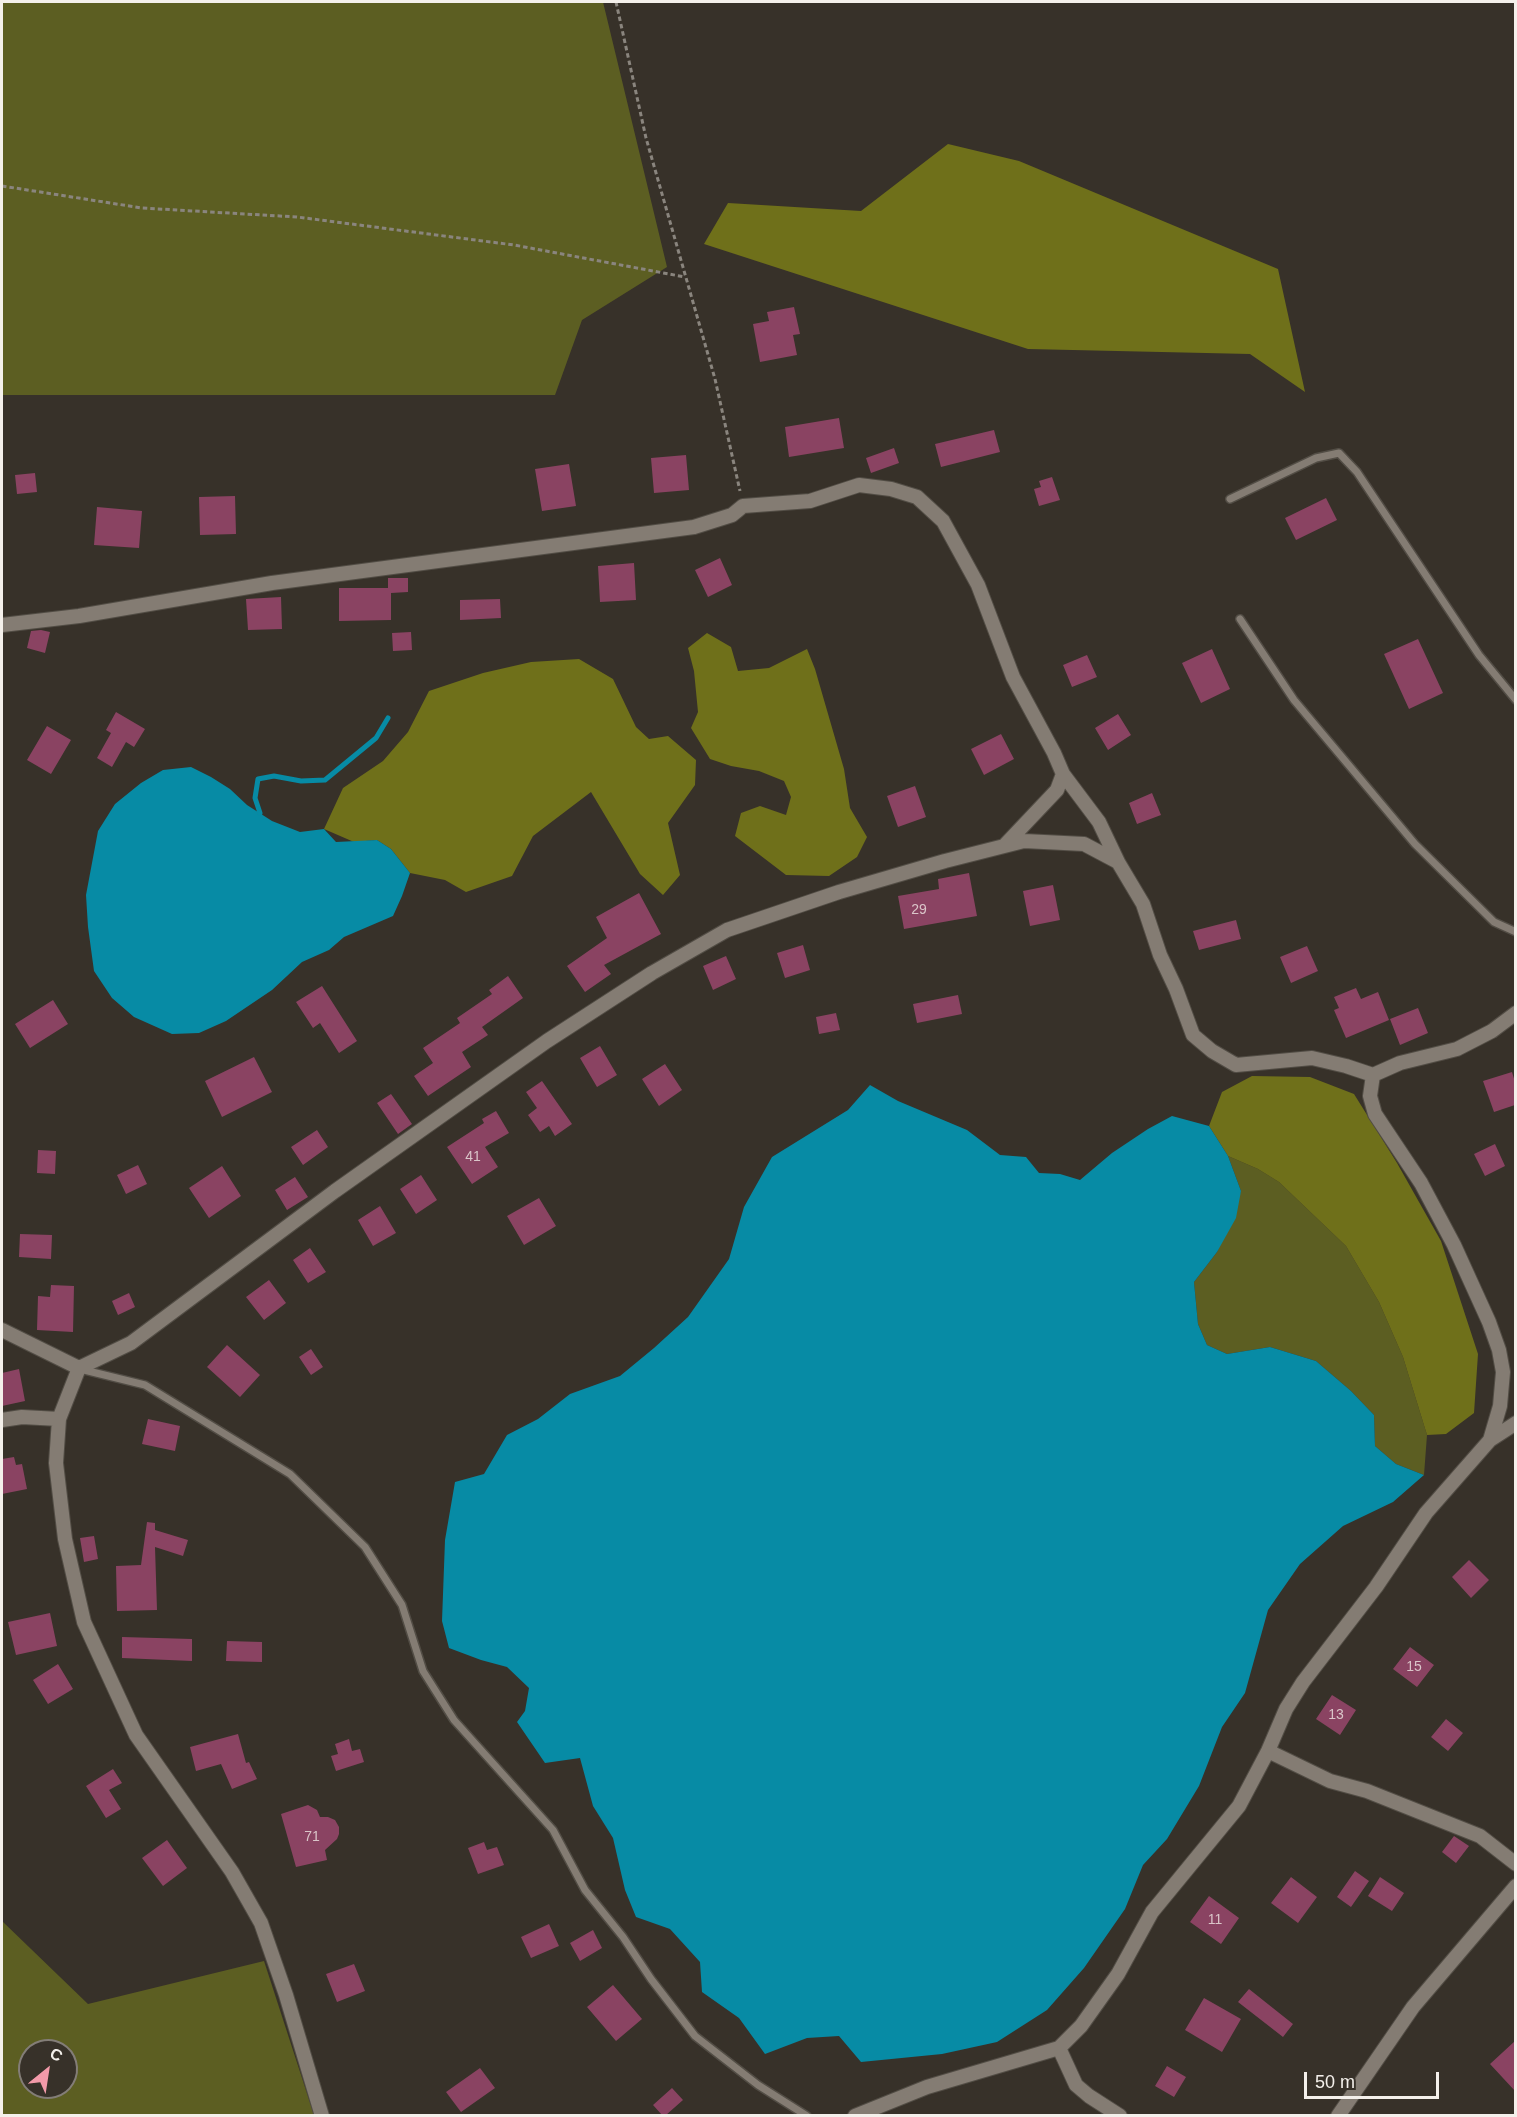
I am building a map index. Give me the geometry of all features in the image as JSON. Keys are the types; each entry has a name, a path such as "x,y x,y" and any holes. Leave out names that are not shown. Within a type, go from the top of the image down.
{"street":[{"path":"2,625 80,616 272,583 694,527 732,514 743,506 810,501 859,485 891,489 917,496 943,521 978,585 1013,677 1063,774 1099,822 1118,862 1143,904 1160,955 1176,989 1193,1035 1212,1051 1236,1065 1312,1058 1373,1075 1400,1063 1457,1049 1492,1031 1515,1013"},
{"path":"1004,846 1057,790 1063,774"},
{"path":"322,2115 261,1923 232,1872 136,1735 84,1623 64,1539 56,1463 59,1419 78,1368 131,1343 335,1191 548,1041 652,973 727,930 839,892 1024,841 1084,844 1118,862"},
{"path":"1373,1075 1370,1096 1376,1114 1421,1183 1454,1245 1489,1322 1499,1350 1503,1372 1500,1406 1490,1440"},
{"path":"2,1330 78,1368"},
{"path":"1503,1372 1515,1391"},
{"path":"2,1420 22,1417 59,1419"},
{"path":"855,2115 938,2084 1059,2048 1081,2026 1118,1974 1152,1912 1239,1806 1268,1751 1286,1709 1303,1682 1376,1587 1426,1513 1490,1440 1515,1423"},
{"path":"1268,1751 1330,1781 1367,1791 1480,1836 1515,1864"},
{"path":"1338,2115 1413,2007 1515,1886"},
{"path":"1059,2048 1076,2085 1120,2115"}],"lane":[{"path":"1230,499 1316,458 1339,453 1357,472 1479,655 1515,700"},
{"path":"1240,619 1294,700 1414,844 1494,922 1515,932"},
{"path":"78,1368 145,1385 290,1473 365,1547 402,1605 423,1671 454,1720 553,1830 585,1890 623,1937 680,2017 695,2036 758,2085 807,2115"}],"path":[{"path":"616,2 646,138 715,379 743,506"},
{"path":"2,186 142,208 297,217 514,245 685,277"}],"shaded area":[{"path":"2,2 603,2 667,267 582,320 555,395 2,395"},
{"path":"948,144 1019,161 1278,269 1305,392 1250,354 1028,349 704,244 728,203 861,211"},
{"path":"707,633 731,647 738,671 769,668 807,649 844,769 850,808 867,837 857,857 829,876 786,875 735,836 741,813 760,806 786,815 791,797 784,781 759,771 731,766 710,759 691,728 698,712 694,671 688,648"},
{"path":"579,659 613,679 636,727 649,739 668,736 696,760 695,785 668,823 680,875 663,895 640,874 591,792 533,836 512,876 466,892 445,880 410,873 391,849 377,840 354,842 324,829 343,788 383,761 408,732 429,691 483,673 531,662"},
{"path":"1252,1076 1310,1077 1354,1094 1397,1163 1441,1241 1478,1354 1474,1413 1446,1434 1427,1435 1403,1357 1379,1302 1346,1246 1279,1182 1258,1169 1228,1156 1209,1126 1222,1092"},
{"path":"1228,1156 1258,1169 1279,1182 1346,1246 1379,1302 1403,1357 1427,1435 1424,1475 1396,1464 1375,1446 1374,1415 1351,1391 1316,1361 1270,1347 1227,1354 1207,1345 1198,1324 1194,1282 1217,1252 1241,1191"},
{"path":"2,1921 88,2004 264,1961 314,2115 2,2115"}],"water":[{"path":"191,767 230,789 247,805 272,821 300,832 324,829 336,842 377,840 391,849 410,873 393,916 344,937 329,950 302,962 272,990 226,1021 199,1033 172,1034 134,1017 112,998 94,971 86,895 98,831 115,804 141,783 163,770"},
{"path":"870,1085 898,1101 967,1130 1000,1155 1026,1157 1039,1173 1060,1174 1080,1180 1112,1153 1172,1116 1209,1126 1228,1156 1241,1191 1236,1218 1217,1252 1194,1282 1198,1324 1207,1345 1227,1354 1270,1347 1316,1361 1351,1391 1374,1415 1375,1446 1396,1464 1424,1475 1393,1502 1343,1526 1300,1564 1268,1610 1245,1693 1222,1727 1199,1786 1167,1839 1143,1865 1125,1909 1084,1968 1047,2010 997,2042 942,2054 861,2062 839,2036 807,2038 765,2054 739,2018 702,1992 700,1962 670,1929 636,1917 625,1890 613,1838 593,1806 580,1758 545,1763 517,1722 525,1711 529,1688 507,1667 449,1648 442,1621 445,1540 455,1482 484,1474 507,1435 538,1419 570,1394 620,1376 688,1317 729,1259 744,1207 772,1157 848,1110"}],"building":[{"path":"794,307 800,334 793,335 797,355 760,362 753,324 769,321 767,312"},
{"path":"839,418 844,448 789,457 785,427"},
{"path":"994,430 1000,452 941,467 935,444"},
{"path":"894,448 899,463 871,473 866,458"},
{"path":"686,455 689,490 654,493 651,458"},
{"path":"569,464 576,506 542,511 535,469"},
{"path":"35,473 37,492 17,494 15,475"},
{"path":"1052,477 1060,500 1039,506 1034,489 1041,487 1039,481"},
{"path":"235,496 236,534 200,535 199,497"},
{"path":"1326,498 1337,520 1296,540 1285,518"},
{"path":"97,507 142,511 139,548 94,545"},
{"path":"720,558 732,585 708,597 695,570"},
{"path":"634,563 636,600 600,602 598,566"},
{"path":"388,578 408,578 408,592 391,593 391,620 339,621 339,588 388,588"},
{"path":"281,597 282,629 248,630 246,599"},
{"path":"500,599 501,618 460,620 460,600"},
{"path":"31,631 50,632 45,653 27,648"},
{"path":"411,632 412,650 393,651 392,633"},
{"path":"1418,639 1443,693 1409,709 1384,654"},
{"path":"1212,649 1230,689 1201,703 1182,663"},
{"path":"1087,655 1097,677 1072,687 1063,665"},
{"path":"116,712 145,729 134,747 126,742 112,767 97,758 111,733 106,730"},
{"path":"1118,714 1131,735 1108,750 1095,728"},
{"path":"47,726 71,740 51,774 27,760"},
{"path":"1001,734 1014,759 984,775 971,749"},
{"path":"915,786 926,817 898,827 887,796"},
{"path":"1152,793 1161,815 1137,824 1129,803"},
{"path":"969,873 977,916 904,929 898,896 939,889 938,879"},
{"path":"1053,885 1060,920 1030,926 1023,891"},
{"path":"639,893 661,934 604,965 611,974 585,992 567,966 607,938 596,917"},
{"path":"1236,920 1241,939 1199,950 1193,931"},
{"path":"803,945 810,970 785,978 777,953"},
{"path":"1307,946 1318,971 1291,983 1280,957"},
{"path":"726,956 736,979 713,990 703,966"},
{"path":"508,976 523,998 482,1027 488,1035 462,1052 471,1067 428,1096 414,1076 433,1063 423,1048 460,1023 457,1018 492,994 489,990"},
{"path":"322,986 357,1041 339,1053 320,1023 313,1028 296,1002"},
{"path":"1356,988 1361,999 1378,992 1389,1020 1346,1038 1334,1010 1339,1008 1334,997"},
{"path":"958,995 962,1014 917,1023 913,1004"},
{"path":"53,1000 68,1024 30,1048 15,1024"},
{"path":"1418,1008 1428,1033 1400,1045 1390,1019"},
{"path":"836,1013 840,1030 819,1034 816,1017"},
{"path":"600,1046 617,1075 597,1087 580,1058"},
{"path":"254,1057 272,1092 222,1117 205,1081"},
{"path":"665,1064 682,1090 659,1106 642,1079"},
{"path":"1512,1072 1515,1082 1515,1105 1494,1112 1483,1081"},
{"path":"542,1081 572,1124 555,1136 549,1126 540,1132 528,1115 537,1108 526,1092"},
{"path":"391,1094 412,1124 398,1134 377,1103"},
{"path":"496,1111 509,1133 485,1147 498,1167 472,1184 447,1147 484,1123 482,1119"},
{"path":"317,1130 328,1147 303,1165 291,1147"},
{"path":"1495,1144 1505,1166 1485,1176 1474,1154"},
{"path":"38,1150 56,1151 55,1174 37,1173"},
{"path":"138,1165 147,1184 126,1194 117,1175"},
{"path":"222,1166 241,1196 209,1218 189,1188"},
{"path":"421,1175 437,1200 416,1214 400,1189"},
{"path":"295,1177 308,1197 287,1210 275,1190"},
{"path":"539,1198 556,1226 524,1245 507,1216"},
{"path":"380,1206 396,1233 373,1246 358,1220"},
{"path":"20,1234 52,1235 51,1259 19,1257"},
{"path":"310,1248 326,1272 308,1283 293,1260"},
{"path":"269,1280 286,1303 264,1320 246,1297"},
{"path":"51,1285 74,1286 73,1332 37,1330 38,1296 50,1297"},
{"path":"129,1293 135,1307 118,1315 112,1301"},
{"path":"227,1345 260,1375 240,1397 207,1367"},
{"path":"311,1349 323,1367 311,1375 299,1357"},
{"path":"19,1369 25,1401 2,1406 2,1373"},
{"path":"148,1419 180,1426 175,1451 142,1444"},
{"path":"14,1457 16,1465 22,1464 27,1489 2,1494 2,1459"},
{"path":"147,1522 155,1523 155,1530 188,1540 183,1556 155,1547 157,1610 117,1611 116,1566 141,1565"},
{"path":"94,1536 98,1559 84,1562 80,1538"},
{"path":"1469,1560 1489,1580 1471,1598 1452,1577"},
{"path":"50,1613 57,1646 16,1655 8,1622"},
{"path":"122,1637 192,1639 192,1661 122,1658"},
{"path":"227,1641 262,1642 262,1662 226,1661"},
{"path":"1410,1647 1434,1665 1417,1687 1393,1669"},
{"path":"58,1664 73,1689 48,1704 33,1680"},
{"path":"1332,1695 1356,1710 1340,1735 1316,1719"},
{"path":"1446,1719 1463,1733 1448,1751 1431,1737"},
{"path":"238,1734 246,1763 249,1762 257,1779 232,1789 221,1764 196,1771 190,1747"},
{"path":"349,1739 352,1751 360,1749 364,1762 336,1771 331,1756 338,1754 335,1744"},
{"path":"113,1769 122,1783 109,1790 121,1809 106,1818 86,1786"},
{"path":"308,1805 317,1810 320,1817 335,1820 339,1827 339,1834 325,1850 327,1860 296,1867 281,1814"},
{"path":"1454,1836 1469,1846 1456,1863 1442,1852"},
{"path":"167,1840 187,1868 163,1886 142,1858"},
{"path":"484,1842 487,1850 497,1847 504,1865 478,1874 468,1848"},
{"path":"1355,1871 1369,1881 1351,1907 1337,1897"},
{"path":"1291,1877 1317,1897 1298,1923 1271,1903"},
{"path":"1380,1877 1404,1893 1392,1911 1368,1896"},
{"path":"1209,1896 1239,1918 1221,1944 1190,1922"},
{"path":"549,1924 559,1946 531,1958 521,1937"},
{"path":"593,1930 602,1948 580,1961 570,1943"},
{"path":"354,1964 365,1991 337,2002 326,1974"},
{"path":"613,1985 642,2019 616,2041 587,2007"},
{"path":"1249,1989 1293,2024 1283,2037 1238,2002"},
{"path":"1204,1998 1241,2019 1222,2052 1185,2030"},
{"path":"1515,2041 1515,2091 1490,2064"},
{"path":"1167,2066 1186,2077 1174,2097 1155,2086"},
{"path":"480,2068 495,2088 461,2112 446,2092"},
{"path":"672,2088 683,2100 666,2115 662,2115 653,2105"}],"waterway":[{"path":"260,813 255,798 258,779 274,776 301,781 325,780 376,738 388,718"}]}
